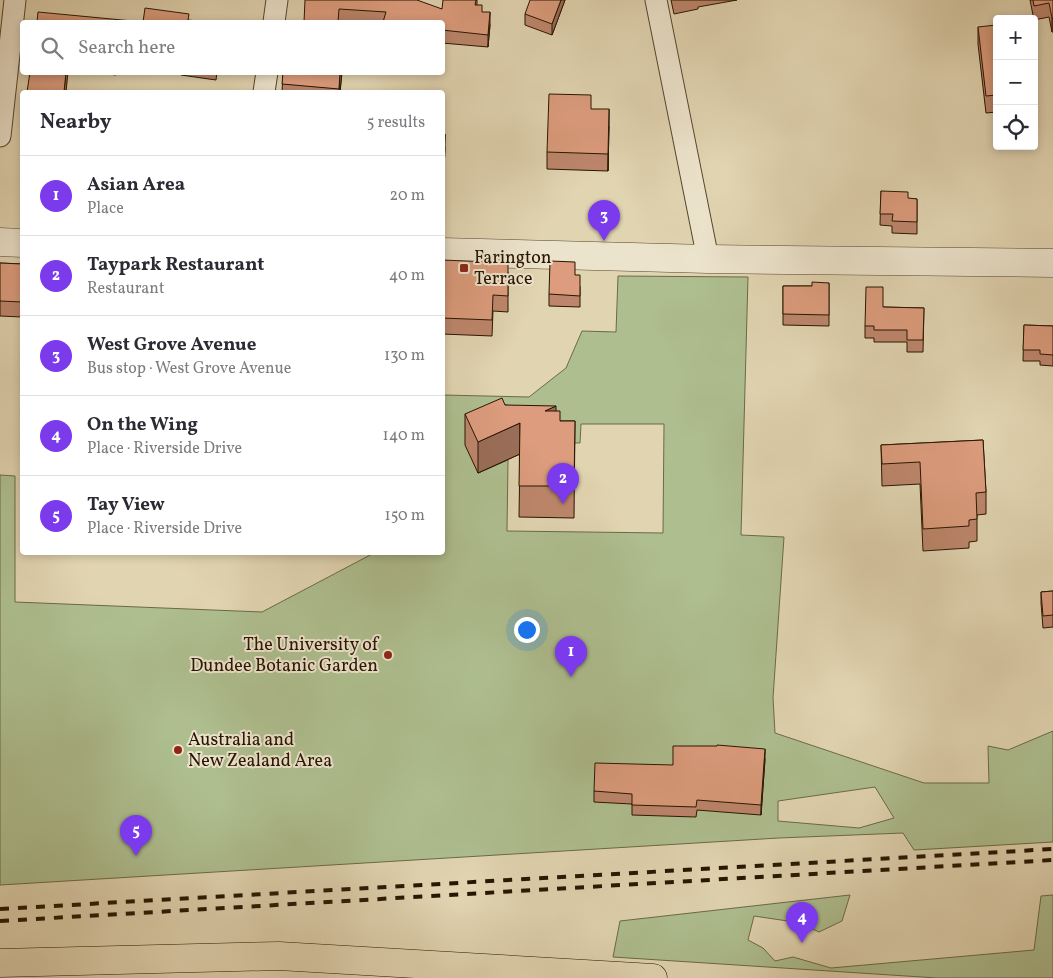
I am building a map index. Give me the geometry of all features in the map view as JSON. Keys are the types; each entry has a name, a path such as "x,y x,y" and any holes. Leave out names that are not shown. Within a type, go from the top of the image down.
{"main road":[{"path":"0,963 278,956 653,978"}],"street":[{"path":"0,136 15,0"},
{"path":"274,20 277,0"},
{"path":"656,0 708,259"},
{"path":"264,90 267,75"},
{"path":"0,242 20,243"},
{"path":"445,252 708,259 1053,263"}],"green space":[{"name":"The University of Dundee Botanic Garden","path":"618,276 748,277 741,535 784,537 773,698 775,733 924,783 989,783 988,746 1008,750 1053,731 1053,842 914,850 903,833 779,838 0,885 0,475 15,476 15,602 262,612 370,555 445,555 445,395 529,397 566,368 582,331 616,332","holes":["581,424 664,424 663,533 507,531 508,460 478,473 539,442 580,443","875,787 894,818 859,828 778,821 778,801"]},
{"path":"850,895 842,921 819,932 801,923 754,916 748,940 763,948 775,961 793,957 831,968 1034,950 1041,896 1053,895 1053,978 937,978 613,957 620,921"}],"building":[{"path":"305,0 417,0 442,9 443,0 476,0 475,5 482,5 482,12 490,12 488,35 445,30 445,20 384,20 386,12 339,9 338,20 304,20"},
{"path":"530,0 561,0 552,24 525,14"},
{"path":"1033,0 1053,0 1053,18 1049,3 1034,6"},
{"path":"145,8 189,14 188,20 143,20"},
{"path":"38,12 122,20 37,20"},
{"path":"993,25 993,95 986,96 978,27"},
{"path":"30,75 66,75 64,90 27,90"},
{"path":"283,75 340,75 339,89 282,84"},
{"path":"549,94 591,95 591,109 609,109 608,154 547,152"},
{"path":"881,191 908,192 908,198 917,199 917,222 892,221 893,214 880,214"},
{"path":"491,256 508,256 508,296 493,295 492,320 445,318 445,260 491,262"},
{"path":"550,261 575,262 575,275 580,275 580,296 549,294"},
{"path":"0,263 20,264 20,302 0,301"},
{"path":"812,282 829,283 829,315 783,314 783,286 812,286"},
{"path":"866,287 883,287 883,307 924,308 923,340 907,340 907,330 874,330 874,326 865,326"},
{"path":"1024,325 1053,326 1053,355 1040,354 1040,350 1023,350"},
{"path":"502,398 505,405 556,406 545,411 560,411 560,421 575,421 574,486 519,486 520,423 478,442 465,414"},
{"path":"983,440 986,492 976,493 977,519 969,520 969,526 923,529 920,462 882,464 881,445"},
{"path":"1053,591 1053,615 1043,616 1041,592"},
{"path":"717,745 765,749 761,805 697,800 696,807 632,805 632,794 594,791 595,763 673,765 673,746"}],"railway":[{"path":"0,909 1053,849"},
{"path":"0,921 1053,860"}],"place":[{"name":"West Grove Avenue","path":"604,241"},
{"name":"Farington Terrace","path":"464,268"},
{"name":"Taypark Restaurant","path":"563,504"},
{"name":"The University of Dundee Botanic Garden","path":"388,655"},
{"name":"Asian Area","path":"571,677"},
{"name":"Australia and New Zealand Area","path":"178,750"},
{"name":"Tay View","path":"136,856"},
{"name":"On the Wing","path":"802,943"}]}
